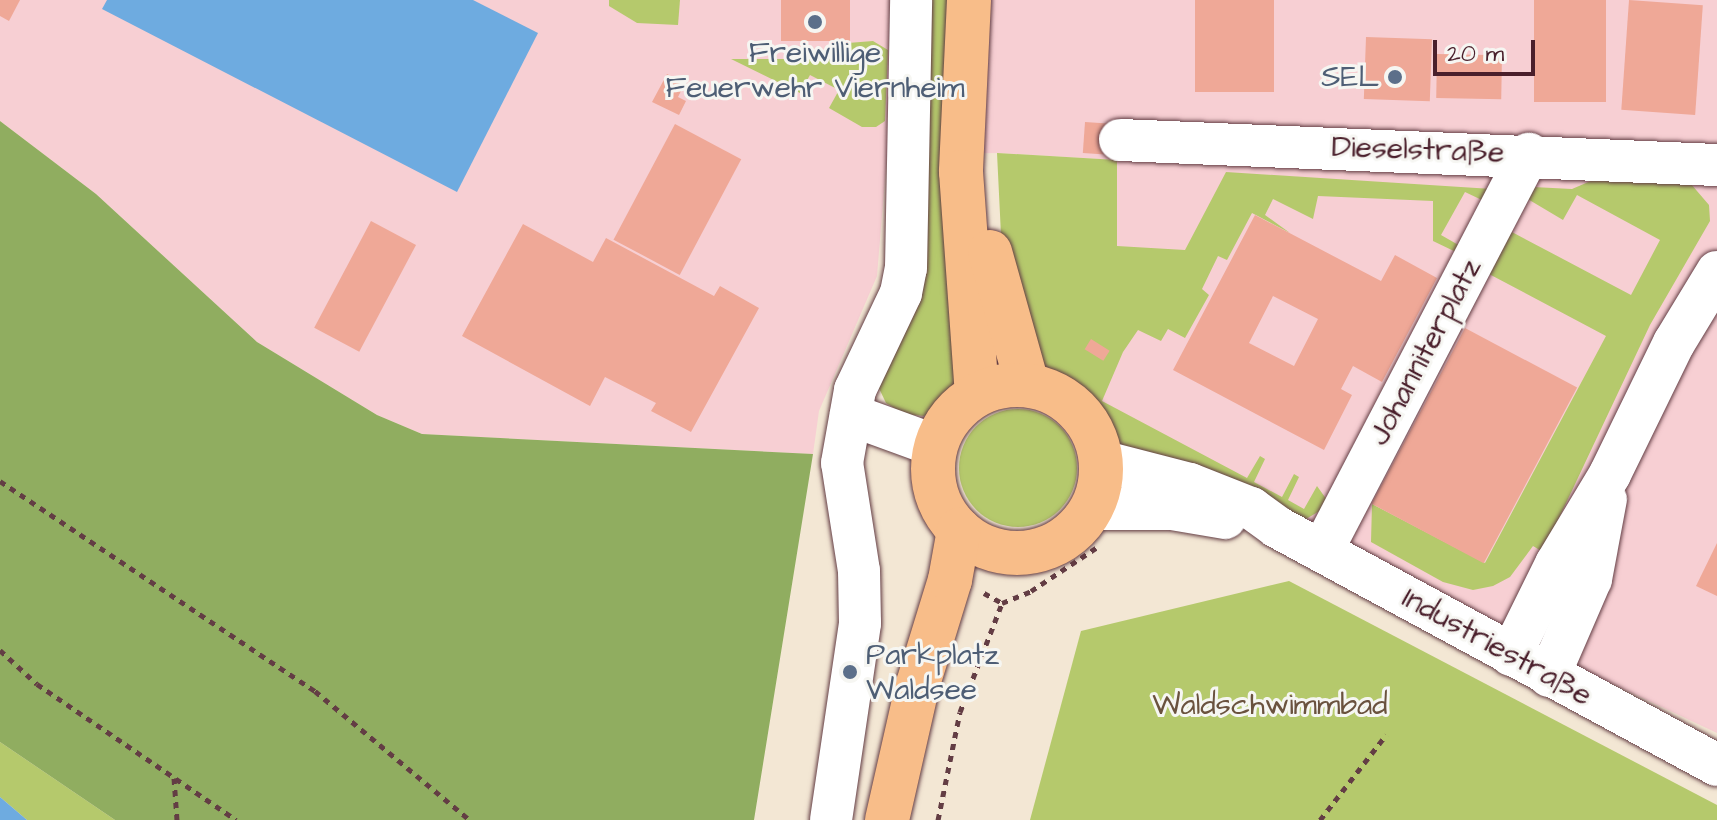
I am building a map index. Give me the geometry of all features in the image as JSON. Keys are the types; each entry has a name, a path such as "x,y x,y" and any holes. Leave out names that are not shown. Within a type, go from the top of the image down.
{"main road":[{"path":"969,0 961,172 977,394"},
{"path":"983,0 990,250 999,299 1027,384"},
{"path":"913,820 937,703 990,597 993,565 1009,553 1057,543 1096,527 1101,461 1094,433 1077,410 1054,392 1027,384 977,394 952,416 936,446 936,491 959,530 982,545 1009,553"},
{"path":"887,820 918,684 950,580 959,530"}],"street":[{"path":"831,820 860,623 859,571 842,463 855,390 901,293 906,268 911,0"},
{"name":"Dieselstraße","path":"1120,140 1529,154 1717,165"},
{"name":"Johanniterplatz","path":"1322,551 1529,154"},
{"path":"1511,655 1556,564 1610,474 1674,343 1717,272"},
{"path":"851,415 936,446"},
{"name":"Industriestraße","path":"1101,461 1223,494 1277,527 1717,765"},
{"path":"1549,676 1591,579 1610,474"},
{"name":"Industriestraße","path":"1096,527 1172,509 1277,527"}],"path":[{"path":"0,481 315,691 470,820"},
{"path":"938,820 960,712 990,597 1031,591 1096,527"},
{"path":"0,650 37,684 236,820"},
{"path":"1320,820 1386,735"},
{"path":"174,778 177,820"}],"shaded area":[{"path":"0,0 1717,0 1717,733 1124,454 1064,351 1117,160 997,153 887,155 877,276 819,411 813,454 422,434 377,415 257,342 96,194 0,121"}],"green space":[{"path":"609,0 680,0 678,25 637,23 609,6"},
{"path":"923,0 948,0 960,382 945,403 924,416 904,414 886,403 877,384"},
{"path":"873,41 888,50 885,121 876,127 862,127 829,108 839,90 810,75 800,93 731,59 846,59 848,43"},
{"path":"0,121 96,194 257,342 377,415 422,434 813,454 754,820 115,820 0,742"},
{"path":"997,153 1117,160 1117,246 1185,250 1226,172 1492,189 1486,202 1465,192 1441,235 1462,247 1458,253 1433,241 1433,201 1318,196 1313,219 1273,199 1265,215 1290,233 1252,213 1227,260 1218,256 1202,289 1209,295 1185,338 1168,329 1161,341 1138,330 1123,352 1102,401 1247,478 1260,456 1265,459 1254,482 1282,497 1294,474 1299,477 1288,500 1304,509 1317,486 1327,500 1323,509 1306,519 1124,451 1091,401 1036,363 1001,235"},
{"path":"1593,180 1691,184 1709,205 1710,221 1650,325 1543,552 1533,546 1510,577 1493,586 1473,590 1443,582 1371,542 1372,504 1485,563 1606,336 1489,274 1510,231 1631,295 1660,240 1577,195 1563,220 1526,198 1533,187 1572,189"},
{"path":"1018,409 1041,413 1060,426 1073,445 1077,468 1073,491 1060,510 1041,523 1018,527 995,523 976,510 963,491 959,468 963,445 976,426 995,413"},
{"name":"Waldschwimmbad","path":"1289,581 1717,805 1717,820 1030,820 1081,631"},
{"path":"0,742 115,820 27,820 0,797"}],"water":[{"path":"107,0 473,0 538,33 457,192 102,9"},
{"path":"0,797 27,820 0,820"}],"building":[{"path":"0,0 20,0 9,21 0,16"},
{"name":"Freiwillige Feuerwehr Viernheim","path":"781,0 850,0 850,41 781,41"},
{"path":"1195,0 1274,0 1274,92 1195,92"},
{"path":"1534,0 1606,0 1606,102 1534,102"},
{"path":"1629,0 1703,5 1695,115 1621,110"},
{"path":"1366,37 1432,39 1430,101 1364,99"},
{"path":"1437,54 1502,55 1501,99 1436,98"},
{"path":"667,74 685,83 678,97 686,101 679,115 652,102"},
{"path":"1085,122 1115,124 1113,155 1083,153"},
{"path":"675,124 741,159 680,275 613,240"},
{"path":"1255,215 1381,281 1395,255 1437,278 1382,382 1353,366 1341,389 1352,395 1324,450 1173,370","holes":["1273,296 1318,319 1294,366 1249,343"]},
{"path":"371,221 416,245 359,352 314,328"},
{"path":"523,224 593,262 606,238 714,296 720,286 759,308 691,432 651,411 656,403 605,377 590,406 462,336"},
{"path":"1465,328 1577,388 1484,563 1372,504"},
{"path":"1091,339 1110,351 1103,361 1085,349"},
{"path":"1717,543 1717,596 1696,586"}],"place":[{"name":"Freiwillige Feuerwehr Viernheim","path":"815,22"},
{"name":"SEL","path":"1395,77"},
{"name":"Parkplatz Waldsee","path":"850,672"}]}
